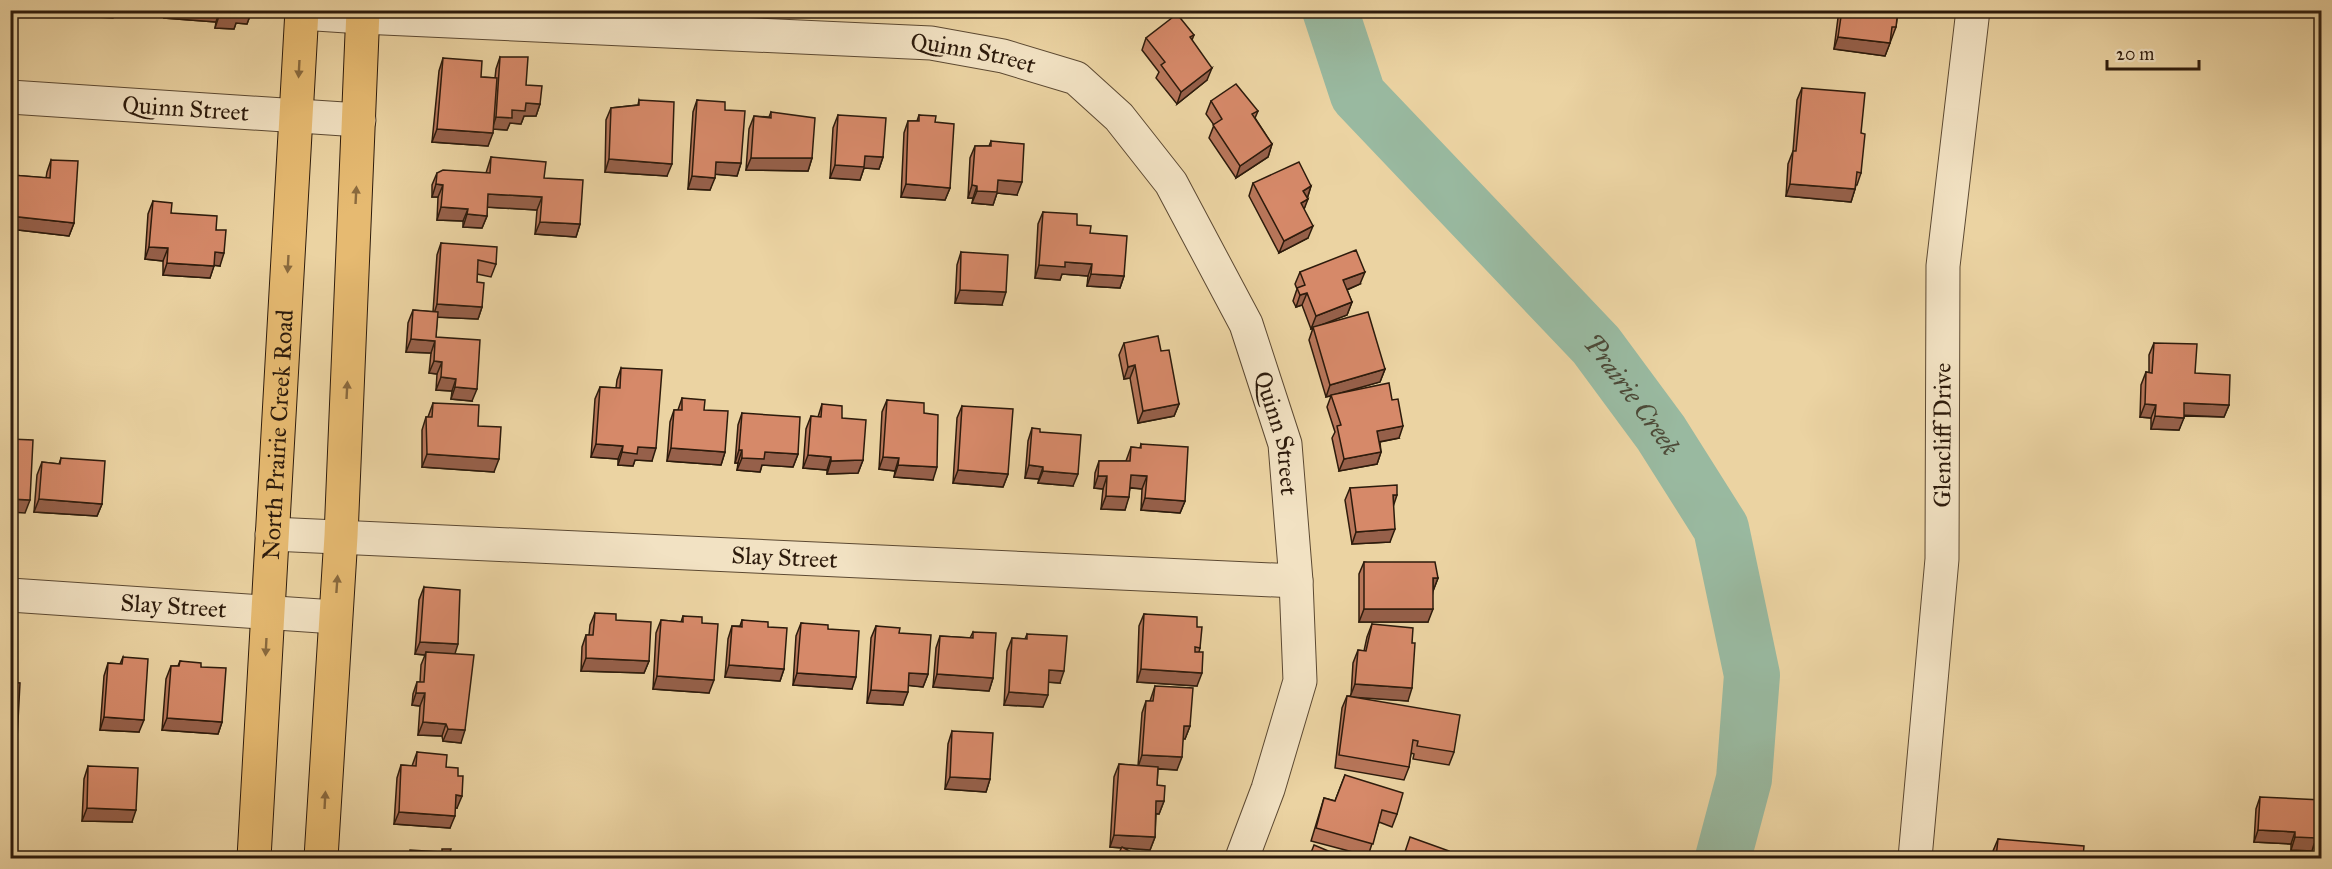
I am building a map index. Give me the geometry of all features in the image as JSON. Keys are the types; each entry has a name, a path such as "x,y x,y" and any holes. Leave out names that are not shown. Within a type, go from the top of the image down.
{"main road":[{"name":"North Prairie Creek Road","path":"254,858 302,12"},
{"path":"321,858 340,536 363,14"}],"street":[{"name":"Glencliff Drive","path":"1915,858 1942,559 1943,266 1973,10"},
{"name":"Quinn Street","path":"302,12 931,43 1004,56 1076,78 1119,117 1171,183 1246,324 1285,444 1296,581 1300,681 1268,789 1242,858"},
{"name":"Quinn Street","path":"10,97 359,120"},
{"name":"Slay Street","path":"272,534 1296,581"},
{"name":"Slay Street","path":"10,596 335,618"}],"building":[{"path":"1842,10 1898,10 1896,27 1892,27 1890,43 1838,37"},
{"path":"1177,14 1194,35 1190,37 1212,68 1181,92 1161,65 1165,62 1146,38"},
{"path":"500,57 528,57 526,85 542,86 540,104 526,103 525,111 512,110 512,118 496,117"},
{"path":"443,58 482,61 481,77 497,78 493,133 437,129"},
{"path":"1236,84 1258,111 1252,114 1272,144 1240,166 1213,125 1222,119 1211,101"},
{"path":"1802,88 1865,93 1861,133 1865,134 1861,173 1857,172 1855,189 1790,184 1793,151 1796,151"},
{"path":"639,100 674,102 672,164 609,159 611,108 639,105"},
{"path":"697,100 725,102 725,110 745,111 741,163 716,162 715,178 692,176"},
{"path":"771,112 815,118 812,158 751,158 754,116 771,118"},
{"path":"838,115 886,118 883,157 865,156 864,167 835,165"},
{"path":"919,115 936,116 935,122 954,124 950,188 906,184 908,121 919,121"},
{"path":"991,141 1024,144 1022,182 998,180 997,192 977,191 977,186 972,185 975,146 991,146"},
{"path":"491,157 546,162 544,178 583,180 580,224 540,222 542,197 488,194 487,216 467,214 468,209 441,207 443,185 436,184 437,173 443,170 490,173"},
{"path":"51,160 78,161 74,223 10,216 12,175 50,178"},
{"path":"1299,162 1311,186 1303,191 1308,199 1301,203 1313,226 1284,241 1253,183"},
{"path":"153,201 172,203 171,213 217,216 216,230 226,230 224,253 215,252 214,266 167,263 168,248 149,247"},
{"path":"1043,212 1077,214 1077,225 1091,226 1090,233 1127,236 1124,276 1091,274 1092,264 1065,262 1065,267 1039,265"},
{"path":"441,243 497,247 496,264 478,260 477,282 484,283 482,307 437,304"},
{"path":"1356,250 1365,272 1343,280 1352,302 1316,316 1307,293 1300,295 1297,288 1305,285 1300,272"},
{"path":"961,252 1008,255 1006,292 960,290"},
{"path":"413,310 438,312 436,337 480,340 477,389 455,387 456,379 441,377 442,362 434,361 435,341 411,339"},
{"path":"1368,312 1385,369 1330,385 1313,327"},
{"path":"1158,336 1161,351 1169,350 1179,404 1143,411 1135,365 1128,367 1124,343"},
{"path":"2154,343 2197,344 2195,373 2230,375 2229,405 2184,403 2184,418 2155,416 2156,405 2145,404 2146,372 2152,373"},
{"path":"621,368 662,370 656,448 638,447 637,454 622,452 623,446 596,444 600,387 620,388"},
{"path":"1389,383 1392,400 1398,399 1403,426 1377,431 1381,452 1344,459 1337,426 1341,425 1331,395"},
{"path":"682,398 705,400 704,410 728,411 725,452 671,448 674,410 682,410"},
{"path":"887,400 924,403 924,413 938,415 937,467 898,465 899,458 883,457"},
{"path":"433,403 479,405 478,426 501,427 499,459 427,454 426,417 432,417"},
{"path":"822,404 842,406 842,418 866,420 863,460 831,461 831,457 808,455 811,416 821,417"},
{"path":"962,406 1013,409 1008,474 958,470"},
{"path":"742,413 800,417 798,454 765,452 764,459 742,458 742,450 739,450"},
{"path":"1032,428 1040,429 1040,432 1081,435 1078,474 1043,471 1043,467 1029,465"},
{"path":"10,439 33,440 30,500 10,499"},
{"path":"1141,444 1188,447 1185,501 1145,498 1147,476 1131,475 1129,497 1106,496 1107,476 1098,476 1099,461 1130,461 1131,447 1141,448"},
{"path":"61,458 105,461 102,504 39,499 42,462 60,464"},
{"path":"1397,485 1397,495 1393,495 1395,529 1356,532 1350,488"},
{"path":"1364,562 1435,562 1438,578 1433,578 1433,609 1364,609"},
{"path":"424,587 460,590 458,644 420,642"},
{"path":"595,613 616,614 616,620 651,622 649,661 586,658 586,635 593,635"},
{"path":"1144,614 1197,617 1197,627 1202,627 1200,648 1195,647 1195,652 1203,652 1202,673 1141,669"},
{"path":"683,616 702,617 702,623 718,624 714,680 657,676 661,620 683,622"},
{"path":"742,620 768,622 768,627 787,628 784,669 729,665 732,626 742,627"},
{"path":"801,623 828,625 828,629 859,631 856,677 797,673"},
{"path":"1372,624 1413,628 1412,643 1415,643 1412,688 1355,684 1358,650 1366,651"},
{"path":"876,626 900,628 899,633 931,635 928,674 909,673 908,692 871,690"},
{"path":"973,632 996,633 993,678 937,674 940,636 973,638"},
{"path":"1027,634 1067,636 1064,671 1049,670 1048,695 1009,692 1012,638 1027,639"},
{"path":"426,652 474,655 465,730 448,729 446,724 423,722 425,693 416,693 417,682 424,682"},
{"path":"123,657 148,659 144,720 104,717 108,663 122,664"},
{"path":"180,661 201,663 201,667 226,668 222,722 167,718 171,666 179,666"},
{"path":"10,682 20,683 16,758 10,758"},
{"path":"1155,686 1193,688 1190,726 1184,726 1182,757 1142,755 1146,701 1153,701"},
{"path":"1347,696 1460,715 1454,752 1417,746 1418,741 1413,740 1409,767 1339,755"},
{"path":"952,731 993,733 990,779 950,777"},
{"path":"417,752 447,755 446,767 458,768 458,776 463,776 462,796 456,795 455,816 399,812 401,765 416,766"},
{"path":"1119,764 1158,767 1157,785 1165,786 1164,801 1156,801 1155,837 1114,835"},
{"path":"88,766 138,768 136,810 87,808"},
{"path":"1345,775 1403,793 1397,814 1382,810 1373,844 1316,828 1324,798 1335,801"},
{"path":"2260,797 2322,800 2322,832 2316,832 2316,838 2295,837 2295,832 2258,830"},
{"path":"1410,837 1449,851 1447,858 1403,858"},
{"path":"1998,839 2084,846 2083,858 1996,858"},
{"path":"1314,845 1345,858 1309,858"},
{"path":"1122,847 1142,858 1116,858"},
{"path":"442,849 451,849 450,852 456,853 455,858 409,858 410,850 442,852"}],"waterway":[{"name":"Prairie Creek","path":"1330,10 1358,95 1596,345 1661,433 1721,528 1752,675 1744,779 1723,858"}]}
